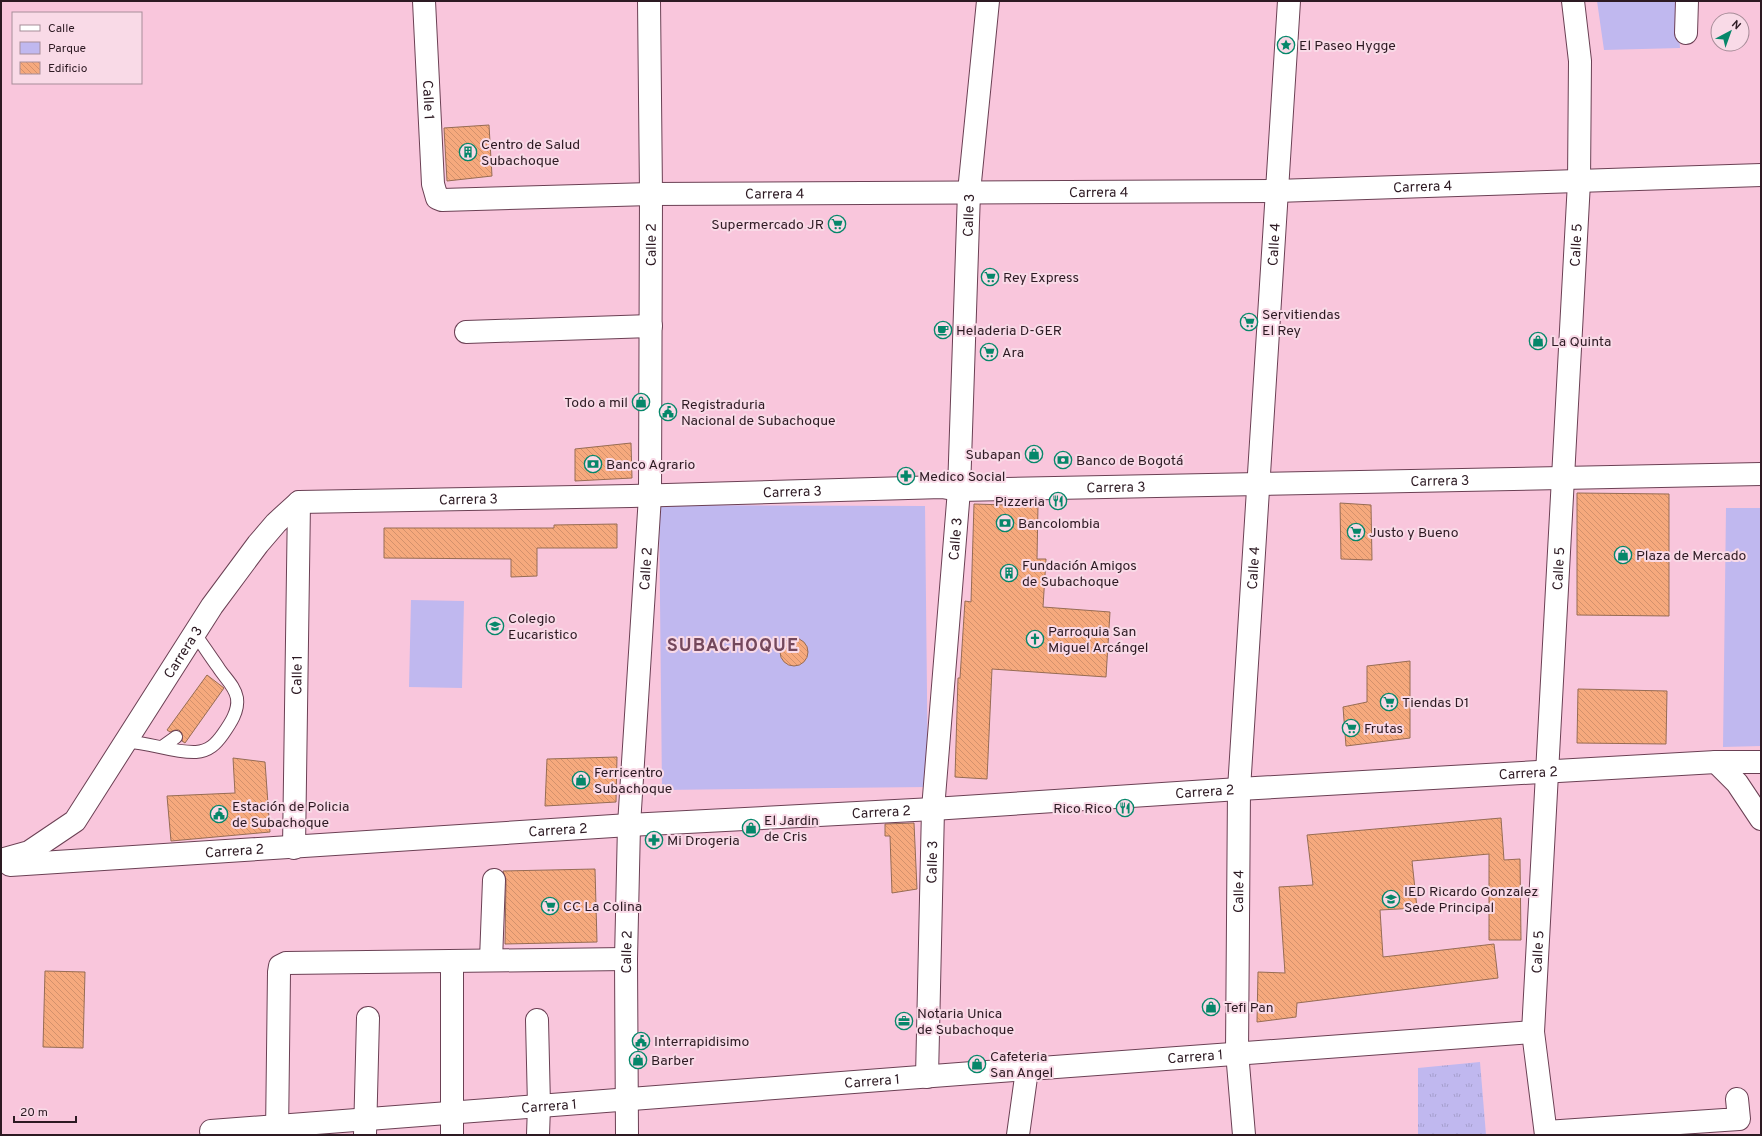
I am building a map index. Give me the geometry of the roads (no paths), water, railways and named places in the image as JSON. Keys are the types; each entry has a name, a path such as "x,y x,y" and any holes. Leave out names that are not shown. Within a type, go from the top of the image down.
{"street":[{"name":"Calle 1","path":"424,1 433,184 437,198"},
{"name":"Calle 2","path":"627,1135 626,959 629,825 650,496 651,194 649,1"},
{"name":"Calle 3","path":"927,1077 933,809 959,490 969,192 988,1"},
{"name":"Calle 4","path":"1244,1135 1237,1052 1239,789 1289,1"},
{"name":"Calle 5","path":"1546,1133 1533,1032 1579,182 1580,61 1572,1"},
{"path":"1686,33 1687,1"},
{"name":"Carrera 4","path":"437,198 449,201 651,194 1276,191 1761,175"},
{"path":"466,332 650,326"},
{"name":"Carrera 3","path":"1,860 29,852 75,821 127,742 212,606 258,544 276,523 299,502 650,496 942,488 959,490 1761,474"},
{"name":"Calle 1","path":"294,848 299,502"},
{"path":"1716,762 1737,783 1761,819"},
{"name":"Carrera 2","path":"1,866 629,825 933,809 1239,789 1716,762 1761,762"},
{"path":"75,821 73,838 74,852 79,861"},
{"path":"491,960 494,880"},
{"path":"277,1131 280,966 286,963 626,959"},
{"path":"452,961 452,1135"},
{"path":"365,1127 368,1018"},
{"path":"537,1020 539,1106 538,1135"},
{"name":"Carrera 1","path":"211,1131 277,1131 365,1127 453,1113 539,1106 1028,1070 1237,1052 1533,1032"},
{"path":"1018,1135 1028,1070"},
{"path":"1546,1133 1609,1131 1739,1119 1737,1099"}],"lane":[{"path":"127,742 137,742 177,751 196,752 211,747 233,720 237,699 233,687 195,634"},
{"path":"214,681 218,668"},
{"path":"162,747 176,737"}],"place":[{"name":"El Paseo Hygge","path":"1286,45"},
{"name":"Centro de Salud Subachoque","path":"468,152"},
{"name":"Supermercado JR","path":"837,224"},
{"name":"Rey Express","path":"990,277"},
{"name":"Servitiendas El Rey","path":"1249,322"},
{"name":"Heladeria D-GER","path":"943,330"},
{"name":"La Quinta","path":"1538,341"},
{"name":"Ara","path":"989,352"},
{"name":"Todo a mil","path":"641,402"},
{"name":"Registraduria Nacional de Subachoque","path":"668,412"},
{"name":"Subapan","path":"1034,454"},
{"name":"Banco de Bogotá","path":"1063,460"},
{"name":"Banco Agrario","path":"593,464"},
{"name":"Medico Social","path":"906,476"},
{"name":"Pizzeria","path":"1058,501"},
{"name":"Bancolombia","path":"1005,523"},
{"name":"Justo y Bueno","path":"1356,532"},
{"name":"Plaza de Mercado","path":"1623,555"},
{"name":"Fundación Amigos de Subachoque","path":"1009,573"},
{"name":"Colegio Eucaristico","path":"495,626"},
{"name":"Parroquia San Miguel Arcángel","path":"1035,639"},
{"name":"Tiendas D1","path":"1389,702"},
{"name":"Frutas","path":"1351,728"},
{"name":"Ferricentro Subachoque","path":"581,780"},
{"name":"Rico Rico","path":"1125,808"},
{"name":"Estación de Policia de Subachoque","path":"219,814"},
{"name":"El Jardin de Cris","path":"751,828"},
{"name":"Mi Drogeria","path":"654,840"},
{"name":"IED Ricardo Gonzalez Sede Principal","path":"1391,899"},
{"name":"CC La Colina","path":"550,906"},
{"name":"Tefi Pan","path":"1211,1007"},
{"name":"Notaria Unica de Subachoque","path":"904,1021"},
{"name":"Interrapidisimo","path":"641,1041"},
{"name":"Barber","path":"638,1060"},
{"name":"Cafeteria San Angel","path":"977,1064"}],"district":[{"name":"SUBACHOQUE","path":"733,645"}]}
